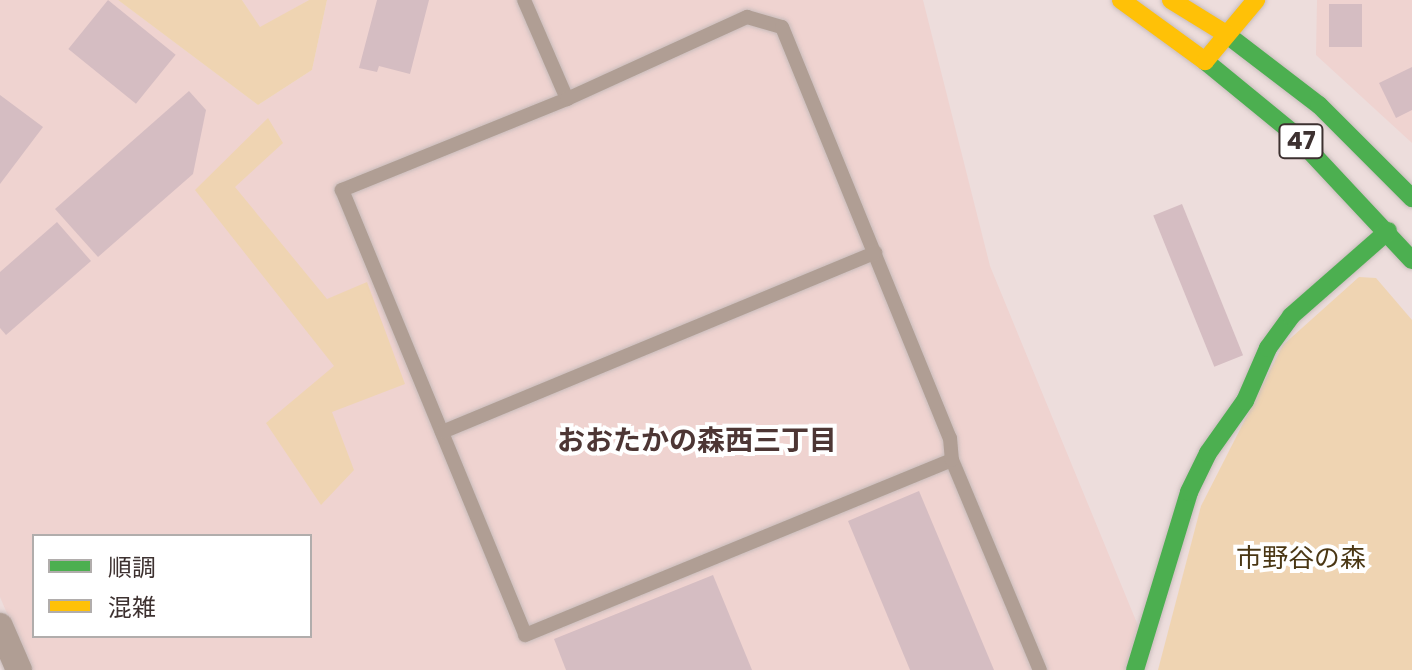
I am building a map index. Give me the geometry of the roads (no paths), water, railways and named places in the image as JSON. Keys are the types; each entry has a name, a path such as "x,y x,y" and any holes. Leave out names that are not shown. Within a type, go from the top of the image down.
{"street":[{"path":"1121,0 1205,61 1256,0"},
{"path":"1171,0 1226,34"},
{"name":"47","path":"1226,34 1329,114 1412,198"},
{"name":"47","path":"1205,61 1293,133 1412,260"},
{"path":"1135,670 1189,492 1208,453 1245,401 1268,348 1291,316 1388,231"},
{"path":"0,626 19,670"}],"lane":[{"path":"524,0 567,99"},
{"path":"952,460 525,635 342,190 567,99 747,17 782,27 950,438 952,460 1040,670"},
{"path":"442,432 875,253"}],"district":[{"name":"おおたかの森西三丁目","path":"697,441"}],"park label":[{"name":"市野谷の森","path":"1301,559"}]}
